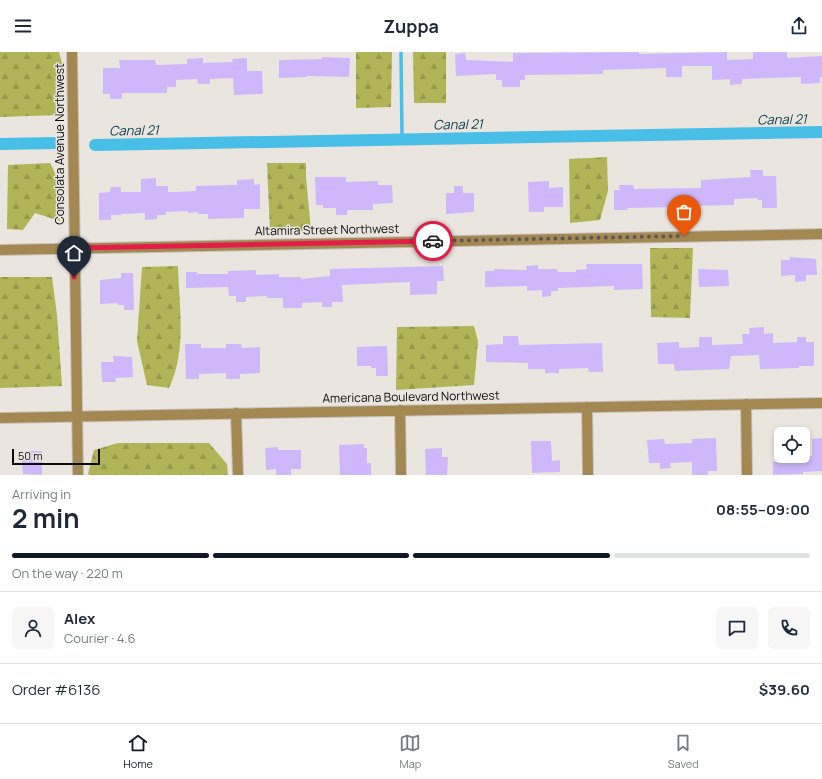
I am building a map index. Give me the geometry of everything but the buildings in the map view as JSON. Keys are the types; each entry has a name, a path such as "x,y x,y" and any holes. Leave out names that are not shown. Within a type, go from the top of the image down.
{"street":[{"name":"Consolata Avenue Northwest","path":"72,52 78,475"},
{"name":"Altamira Street Northwest","path":"0,250 822,234"},
{"name":"Americana Boulevard Northwest","path":"0,418 822,403"},
{"path":"746,404 747,475"},
{"path":"587,407 588,475"},
{"path":"400,410 401,475"},
{"path":"236,413 238,475"}],"green space":[{"path":"0,52 59,52 63,67 59,115 0,117"},
{"path":"356,52 392,52 391,107 356,108"},
{"path":"413,52 446,52 446,103 414,103"},
{"path":"607,157 608,191 600,220 570,223 569,159"},
{"path":"50,163 54,170 58,184 60,221 35,213 23,230 7,229 8,165"},
{"path":"267,163 306,163 311,231 270,231"},
{"path":"650,248 693,248 690,318 651,317"},
{"path":"178,266 181,328 175,374 169,388 147,385 137,341 142,267"},
{"path":"0,277 52,277 57,315 62,386 0,388"},
{"path":"474,326 478,341 474,385 396,390 397,327"},
{"path":"118,443 209,443 227,464 228,475 89,475 94,450"}],"waterway":[{"path":"400,139 402,135 401,52"},
{"name":"Canal 21","path":"95,145 822,132"},
{"name":"Canal 21","path":"0,144 56,143"}],"way so far":[{"path":"433,241 684,236"}],"route":[{"path":"74,277 74,248 433,241"}]}
